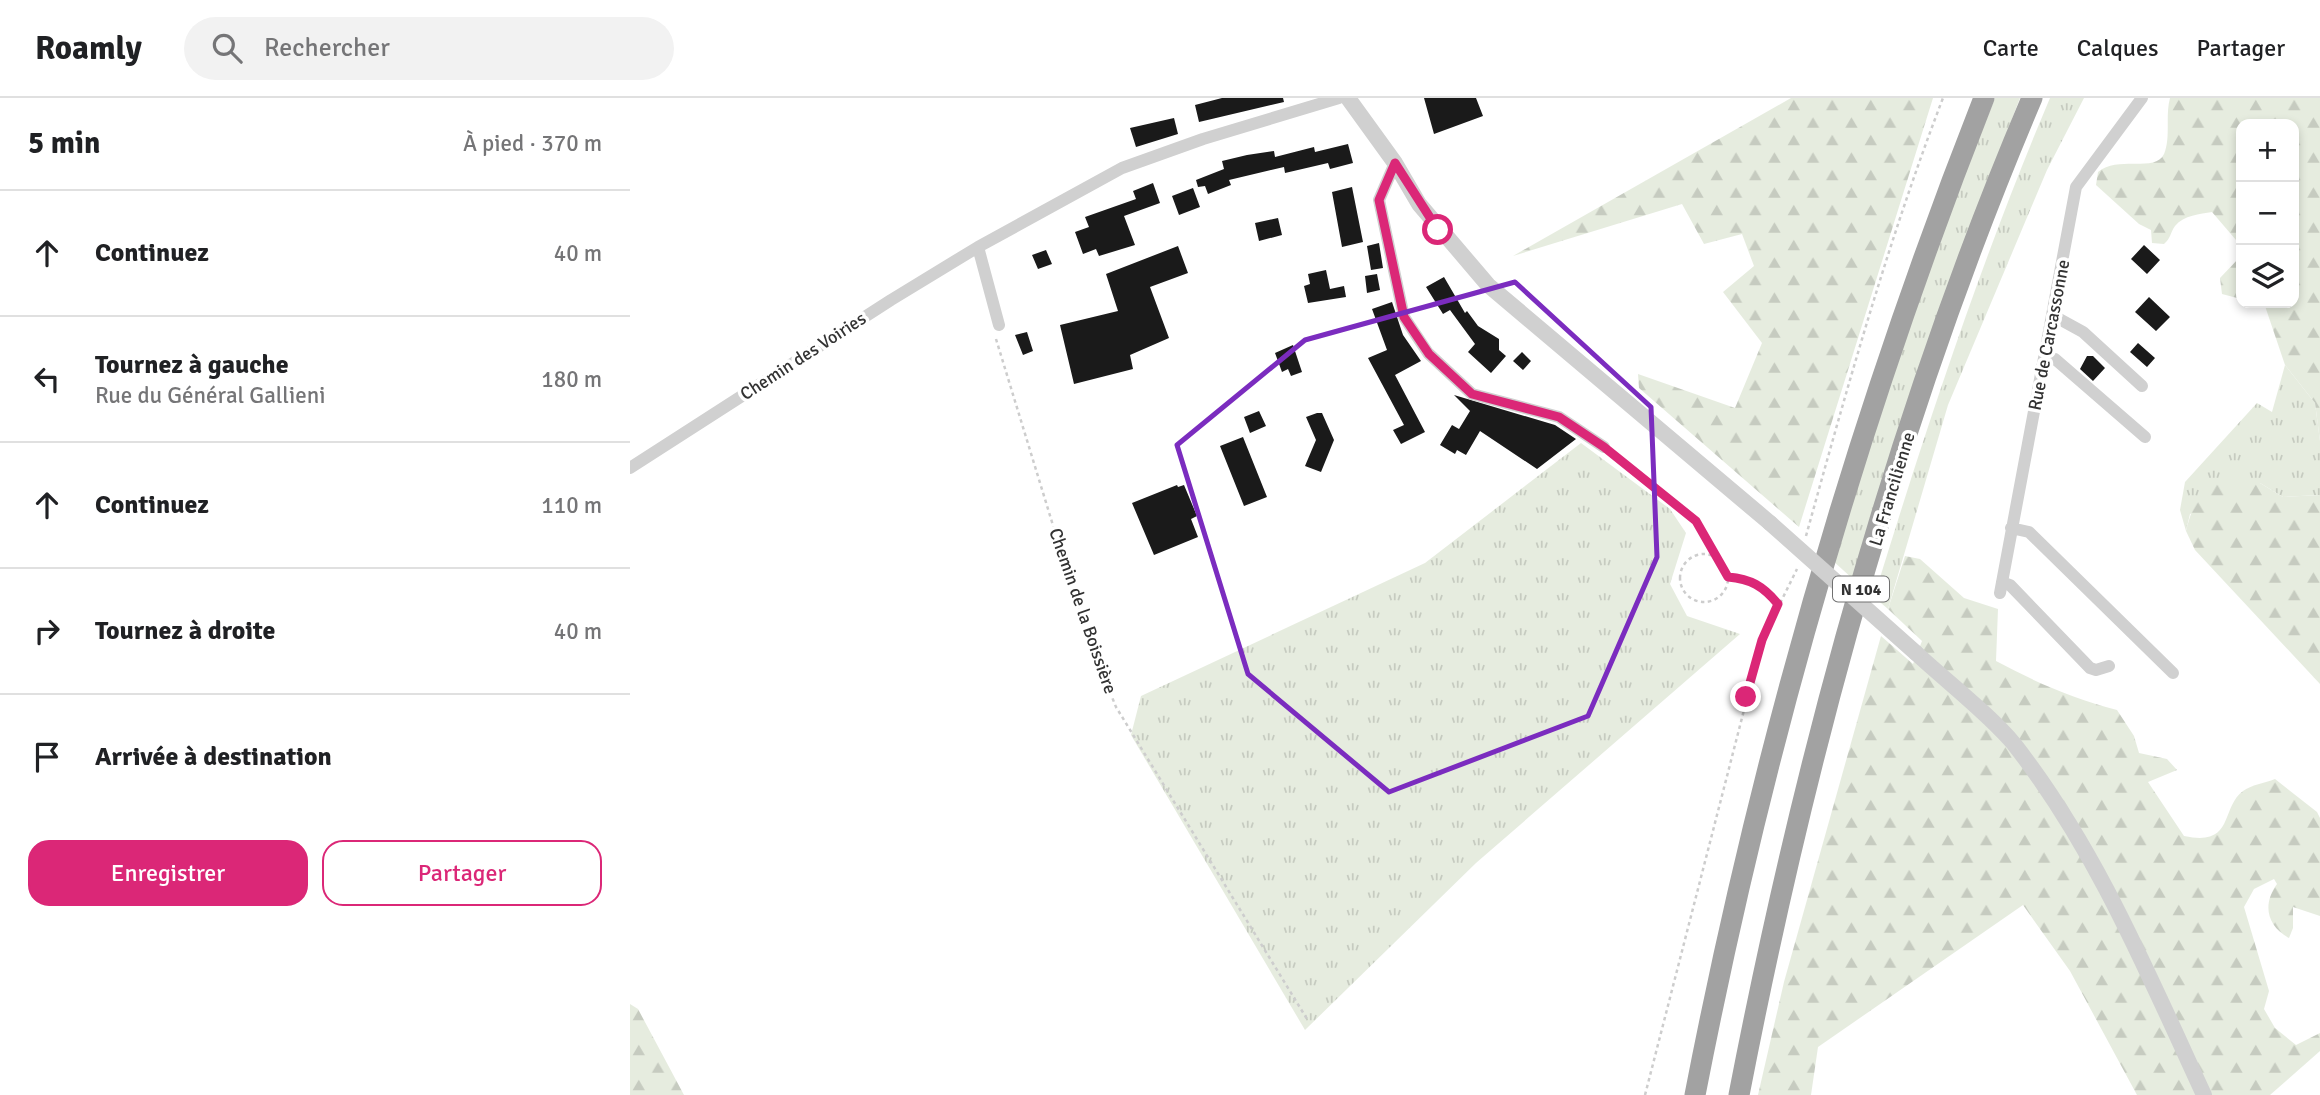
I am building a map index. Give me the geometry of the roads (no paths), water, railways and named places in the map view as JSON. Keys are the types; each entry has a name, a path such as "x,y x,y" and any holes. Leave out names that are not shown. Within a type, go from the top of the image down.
{"highway":[{"name":"N 104","path":"1695,1095 1737,897 1802,637 1887,363 1984,98"},
{"name":"La Francilienne","path":"1739,1095 1776,916 1853,617 1895,478 1968,261 2032,98"}],"street":[{"name":"Chemin des Voiries","path":"630,468 978,247 1122,168 1203,139 1339,98"},
{"path":"1348,98 1395,163 1438,230 1488,285 1770,523 2012,743 2077,834 2129,934 2204,1095"},
{"name":"Rue de Carcassonne","path":"2109,666 2096,670 2090,668 2010,585 2001,587 2077,187 2143,98"},
{"path":"1395,163 1379,200 1404,317 1429,354 1472,394 1559,417 1604,447"},
{"path":"978,247 999,325"},
{"path":"2052,315 2083,332 2142,386"},
{"path":"2045,356 2055,359 2145,437"},
{"path":"2011,528 2029,532 2172,673"}]}
